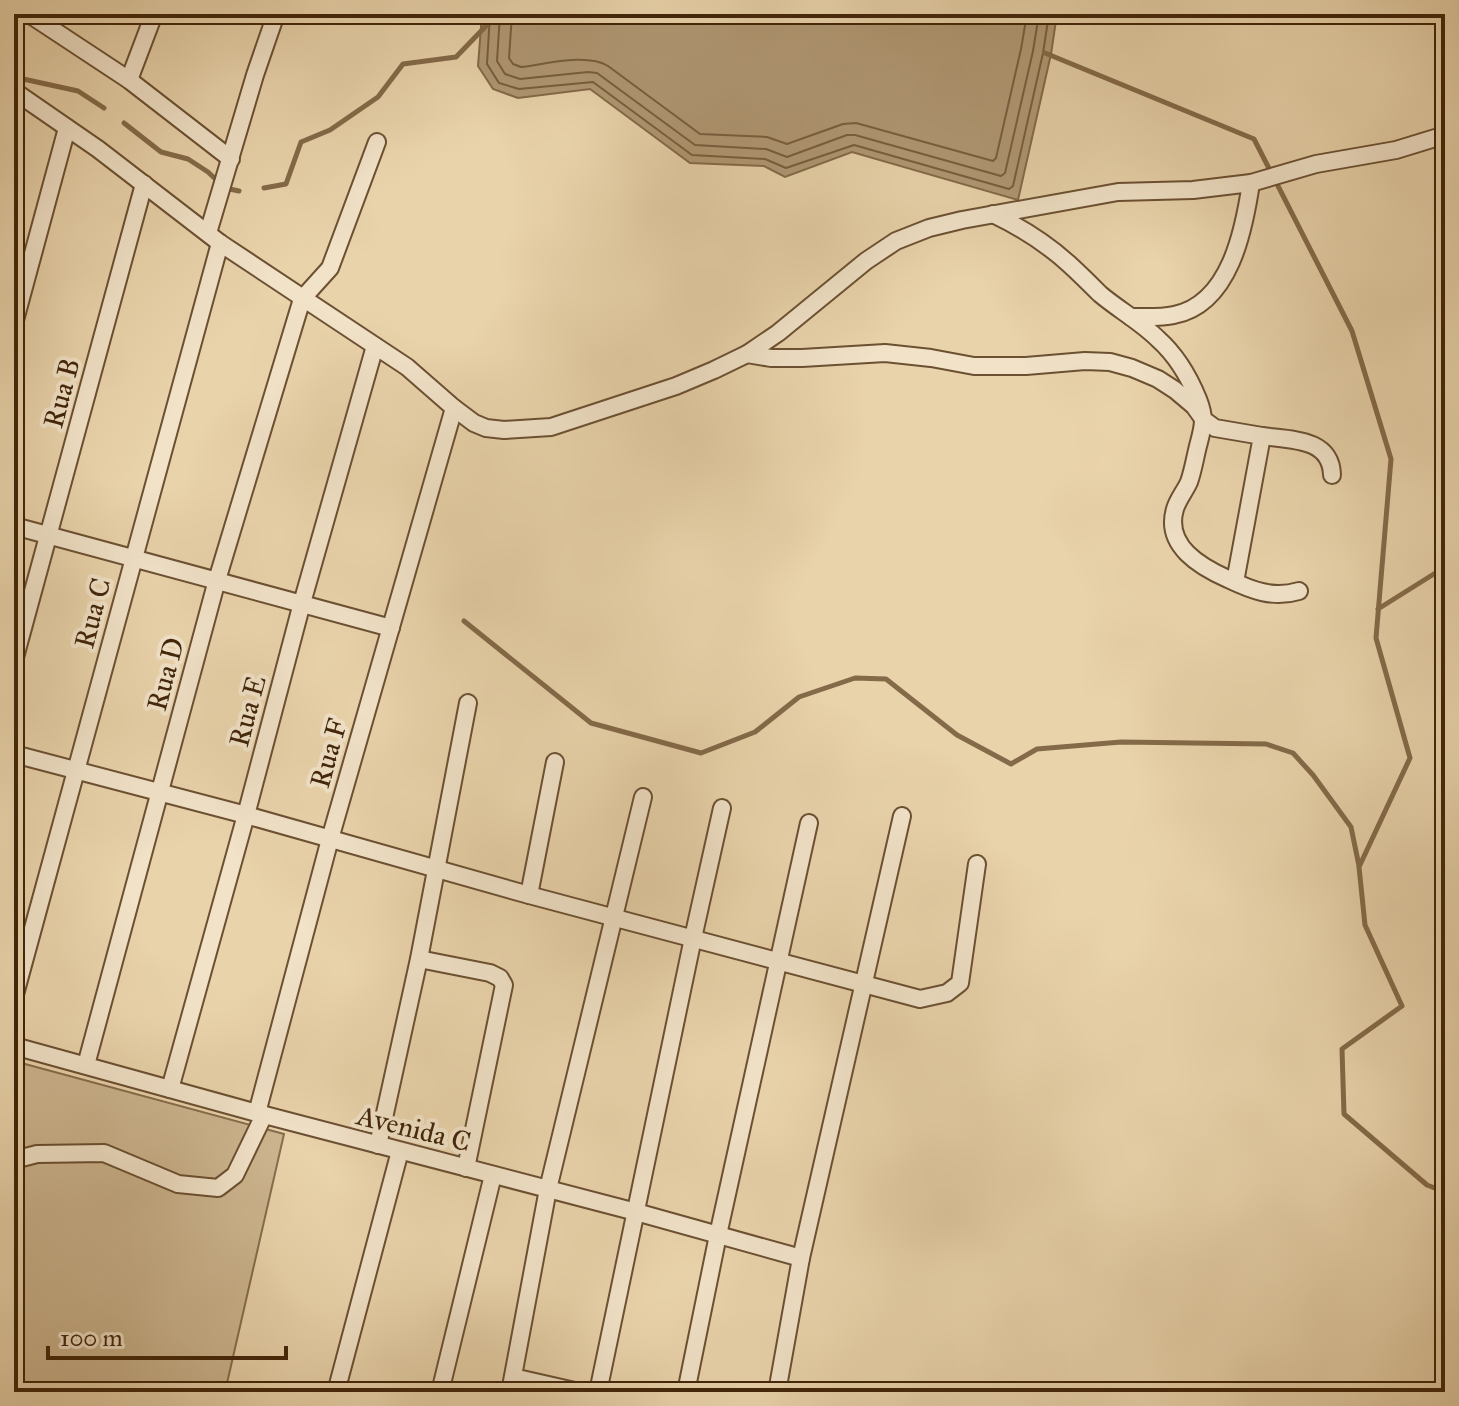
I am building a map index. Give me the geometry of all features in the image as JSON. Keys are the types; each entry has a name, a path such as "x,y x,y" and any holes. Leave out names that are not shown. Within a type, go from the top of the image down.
{"street":[{"path":"14,23 18,14"},
{"path":"29,14 129,80 231,159"},
{"path":"129,80 154,14"},
{"name":"Rua C","path":"14,998 134,558 231,159 276,14"},
{"path":"14,91 214,238 407,367 474,423 486,428 524,430 551,427 676,386 747,354 778,333 866,261 896,241 929,228 1118,192 1193,190 1251,183 1316,164 1396,150 1445,135"},
{"path":"14,324 67,128"},
{"path":"302,299 330,268 377,142"},
{"path":"1131,317 1174,315 1202,303 1217,288 1234,258 1251,183"},
{"name":"Rua B","path":"14,661 144,184"},
{"path":"993,214 1041,242 1068,263 1100,294 1157,337 1182,369 1204,415 1188,482 1175,511 1174,530 1189,557 1249,589 1276,594 1299,591"},
{"name":"Rua D","path":"86,1065 217,580 302,299"},
{"name":"Rua E","path":"170,1089 375,346"},
{"path":"747,354 802,358 885,353 974,366 1110,362 1158,379 1185,397 1215,428 1318,447 1332,463 1332,475"},
{"name":"Rua F","path":"14,1160 37,1154 104,1153 178,1184 218,1188 235,1175 261,1114 330,839 454,408"},
{"path":"1235,582 1262,436"},
{"path":"14,526 391,628"},
{"path":"378,1145 419,959 468,703"},
{"path":"14,754 920,999 947,993 960,983 977,864"},
{"path":"529,895 555,762"},
{"path":"579,1392 512,1384 548,1189 643,797"},
{"path":"598,1392 722,808"},
{"path":"777,1392 801,1258 902,816"},
{"path":"686,1392 809,823"},
{"path":"419,959 490,973 500,978 504,985 466,1168"},
{"name":"Avenida C","path":"14,1046 801,1258"},
{"path":"336,1392 400,1151"},
{"path":"440,1392 493,1175"}],"shaded area":[{"path":"14,1061 284,1134 225,1392 14,1392"}],"water":[{"path":"482,14 1057,14 1018,200 852,152 785,177 764,166 690,163 590,89 518,98 493,89 478,66"}],"waterway":[{"path":"264,188 286,184 301,142 330,130 378,97 403,64 456,57 486,26"},
{"path":"1045,53 1254,139 1352,331 1391,459 1376,638 1410,758 1359,867 1365,925 1402,1006 1342,1049 1344,1114 1427,1185 1445,1192"},
{"path":"14,77 78,91 104,108"},
{"path":"124,123 161,152 188,159 225,188 239,191"},
{"path":"1378,609 1445,567"},
{"path":"464,621 591,723 701,753 755,732 799,697 855,678 886,679 957,735 1011,764 1037,749 1121,742 1266,744 1293,753 1313,775 1351,827 1359,866"}]}
